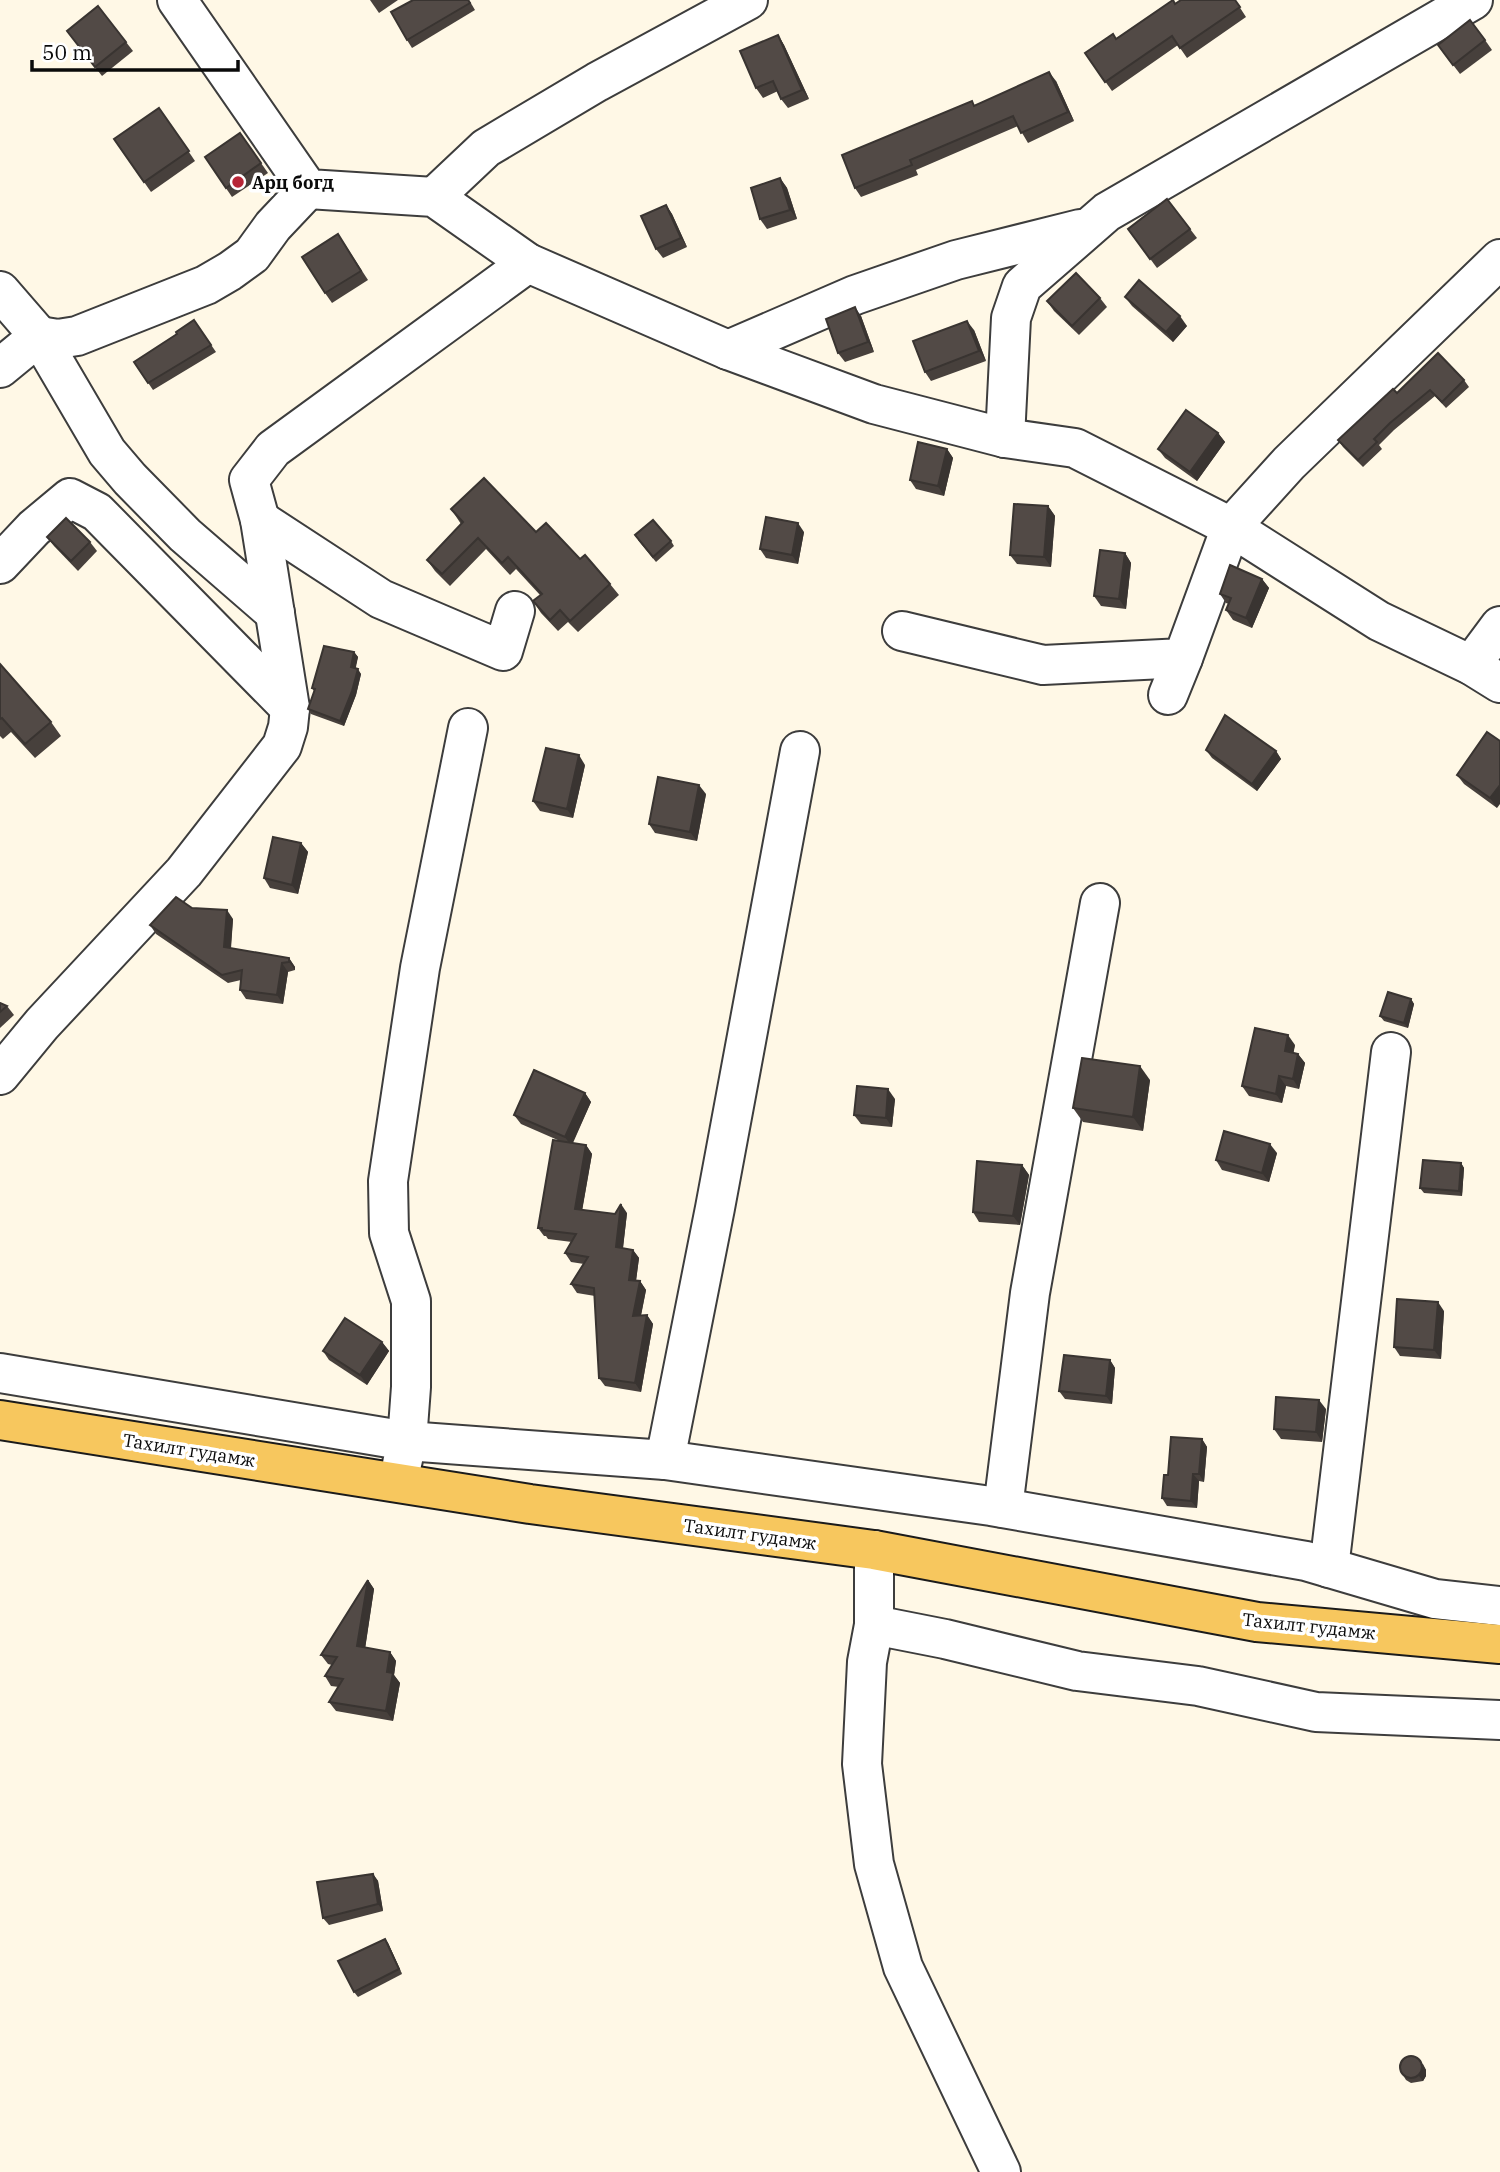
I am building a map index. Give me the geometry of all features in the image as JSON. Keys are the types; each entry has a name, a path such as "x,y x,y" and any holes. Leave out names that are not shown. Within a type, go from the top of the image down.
{"main road":[{"name":"Тахилт гудамж","path":"0,1420 543,1506 874,1550 1256,1622 1500,1644"}],"street":[{"path":"177,0 308,189"},
{"path":"434,197 486,148 597,82 748,0"},
{"path":"1005,438 1011,318 1022,286 1107,212 1473,0"},
{"path":"308,189 434,197 528,263 728,350 874,404 1005,438 1075,448 1231,527 1379,621 1485,674 1500,626"},
{"path":"0,368 39,336 77,336 206,285 252,256 273,226 308,189"},
{"path":"728,350 855,295 956,260 1088,227"},
{"path":"1168,695 1231,527 1289,463 1500,259"},
{"path":"0,1075 42,1024 184,873 282,746 290,708 260,520 249,480 273,449 528,263"},
{"path":"0,291 39,336 107,452 130,479 185,535 275,612"},
{"path":"0,564 34,528 70,498 97,512 290,708"},
{"path":"260,520 381,599 503,651 515,611"},
{"path":"902,631 1043,665 1183,658"},
{"path":"398,1483 407,1441 411,1387 411,1301 388,1233 388,1181 420,968 468,728"},
{"path":"665,1460 800,751"},
{"path":"1003,1508 1030,1293 1100,904"},
{"path":"1329,1567 1391,1052"},
{"path":"0,1373 407,1441 665,1460 1003,1508 1306,1561 1435,1599 1500,1606"},
{"path":"874,1550 873,1625 867,1662 862,1764 874,1864 903,1967 1001,2172"},
{"path":"873,1625 945,1639 1077,1671 1198,1686 1316,1712 1500,1720"}],"building":[{"path":"413,0 468,0 470,3 407,40 391,12"},
{"path":"1173,0 1175,4 1181,0 1235,0 1240,7 1180,48 1172,36 1105,82 1085,53 1113,34 1116,39"},
{"path":"98,6 126,42 95,67 67,31"},
{"path":"1470,20 1485,40 1453,65 1438,45"},
{"path":"778,35 802,90 781,99 773,81 756,88 740,51"},
{"path":"1049,72 1068,112 1021,133 1013,116 910,160 912,165 855,188 842,155 972,101 974,106"},
{"path":"159,108 189,151 144,182 114,139"},
{"path":"240,133 261,163 226,188 205,157"},
{"path":"780,178 790,210 760,219 751,188"},
{"path":"1167,199 1190,229 1150,259 1128,229"},
{"path":"666,205 681,238 656,249 641,216"},
{"path":"338,234 361,271 325,293 302,257"},
{"path":"1076,273 1100,298 1072,326 1047,301"},
{"path":"1139,280 1180,316 1166,332 1125,297"},
{"path":"855,307 868,342 838,353 826,319"},
{"path":"194,320 211,345 148,383 134,362"},
{"path":"967,321 979,351 925,372 913,341"},
{"path":"1438,353 1464,380 1442,402 1430,390 1390,423 1374,439 1377,442 1358,460 1338,440 1393,389 1397,393"},
{"path":"1186,410 1218,433 1190,472 1158,449"},
{"path":"918,442 947,449 938,486 910,480"},
{"path":"484,478 536,532 546,523 580,559 585,555 610,584 570,621 560,610 550,620 533,601 542,594 508,557 502,563 478,538 442,574 427,560 463,522 451,509"},
{"path":"1014,504 1048,506 1044,557 1010,555"},
{"path":"766,517 798,523 792,555 760,549"},
{"path":"66,518 90,542 71,561 47,537"},
{"path":"653,520 671,541 653,557 635,535"},
{"path":"1100,550 1125,553 1119,599 1094,596"},
{"path":"1230,565 1262,579 1246,618 1226,610 1231,598 1220,594"},
{"path":"324,646 354,652 351,667 358,669 340,721 308,709"},
{"path":"0,664 51,722 25,744 2,718 0,719"},
{"path":"1225,715 1276,751 1252,784 1206,750"},
{"path":"1487,732 1500,741 1500,785 1490,798 1457,775"},
{"path":"546,748 579,755 567,809 533,801"},
{"path":"658,777 699,785 690,832 649,824"},
{"path":"273,837 301,843 292,885 264,878"},
{"path":"176,897 192,908 227,910 224,947 289,958 289,962 282,963 277,995 240,990 242,970 222,975 150,925"},
{"path":"1388,992 1411,999 1404,1023 1380,1016"},
{"path":"0,1003 7,1006 0,1012"},
{"path":"1255,1028 1288,1035 1285,1051 1298,1054 1293,1079 1279,1076 1276,1094 1242,1086"},
{"path":"1082,1058 1140,1066 1133,1117 1073,1108"},
{"path":"534,1070 585,1093 565,1137 514,1115"},
{"path":"857,1086 888,1089 886,1118 854,1115"},
{"path":"1224,1131 1270,1144 1262,1173 1216,1160"},
{"path":"553,1140 586,1145 575,1209 615,1214 621,1204 616,1247 633,1250 629,1280 640,1281 633,1316 647,1315 635,1383 599,1378 594,1288 571,1284 588,1257 565,1253 576,1234 538,1228"},
{"path":"1423,1160 1461,1163 1459,1191 1420,1188"},
{"path":"977,1161 1022,1165 1013,1216 973,1212"},
{"path":"1397,1299 1438,1302 1434,1350 1394,1347"},
{"path":"345,1318 382,1342 360,1375 323,1351"},
{"path":"1064,1355 1110,1360 1106,1396 1059,1391"},
{"path":"1276,1397 1319,1400 1316,1432 1274,1429"},
{"path":"1171,1437 1202,1439 1199,1474 1193,1474 1191,1501 1162,1498 1164,1475 1168,1475"},
{"path":"368,1580 357,1646 390,1652 387,1672 393,1673 386,1711 329,1702 343,1679 325,1676 337,1657 321,1655"},
{"path":"373,1874 378,1904 323,1918 317,1882"},
{"path":"385,1939 399,1969 354,1992 338,1961"},
{"path":"1407,2056 1415,2056 1422,2063 1422,2071 1415,2078 1407,2078 1400,2071 1400,2063"}],"place":[{"name":"Арц богд","path":"238,182"}]}
